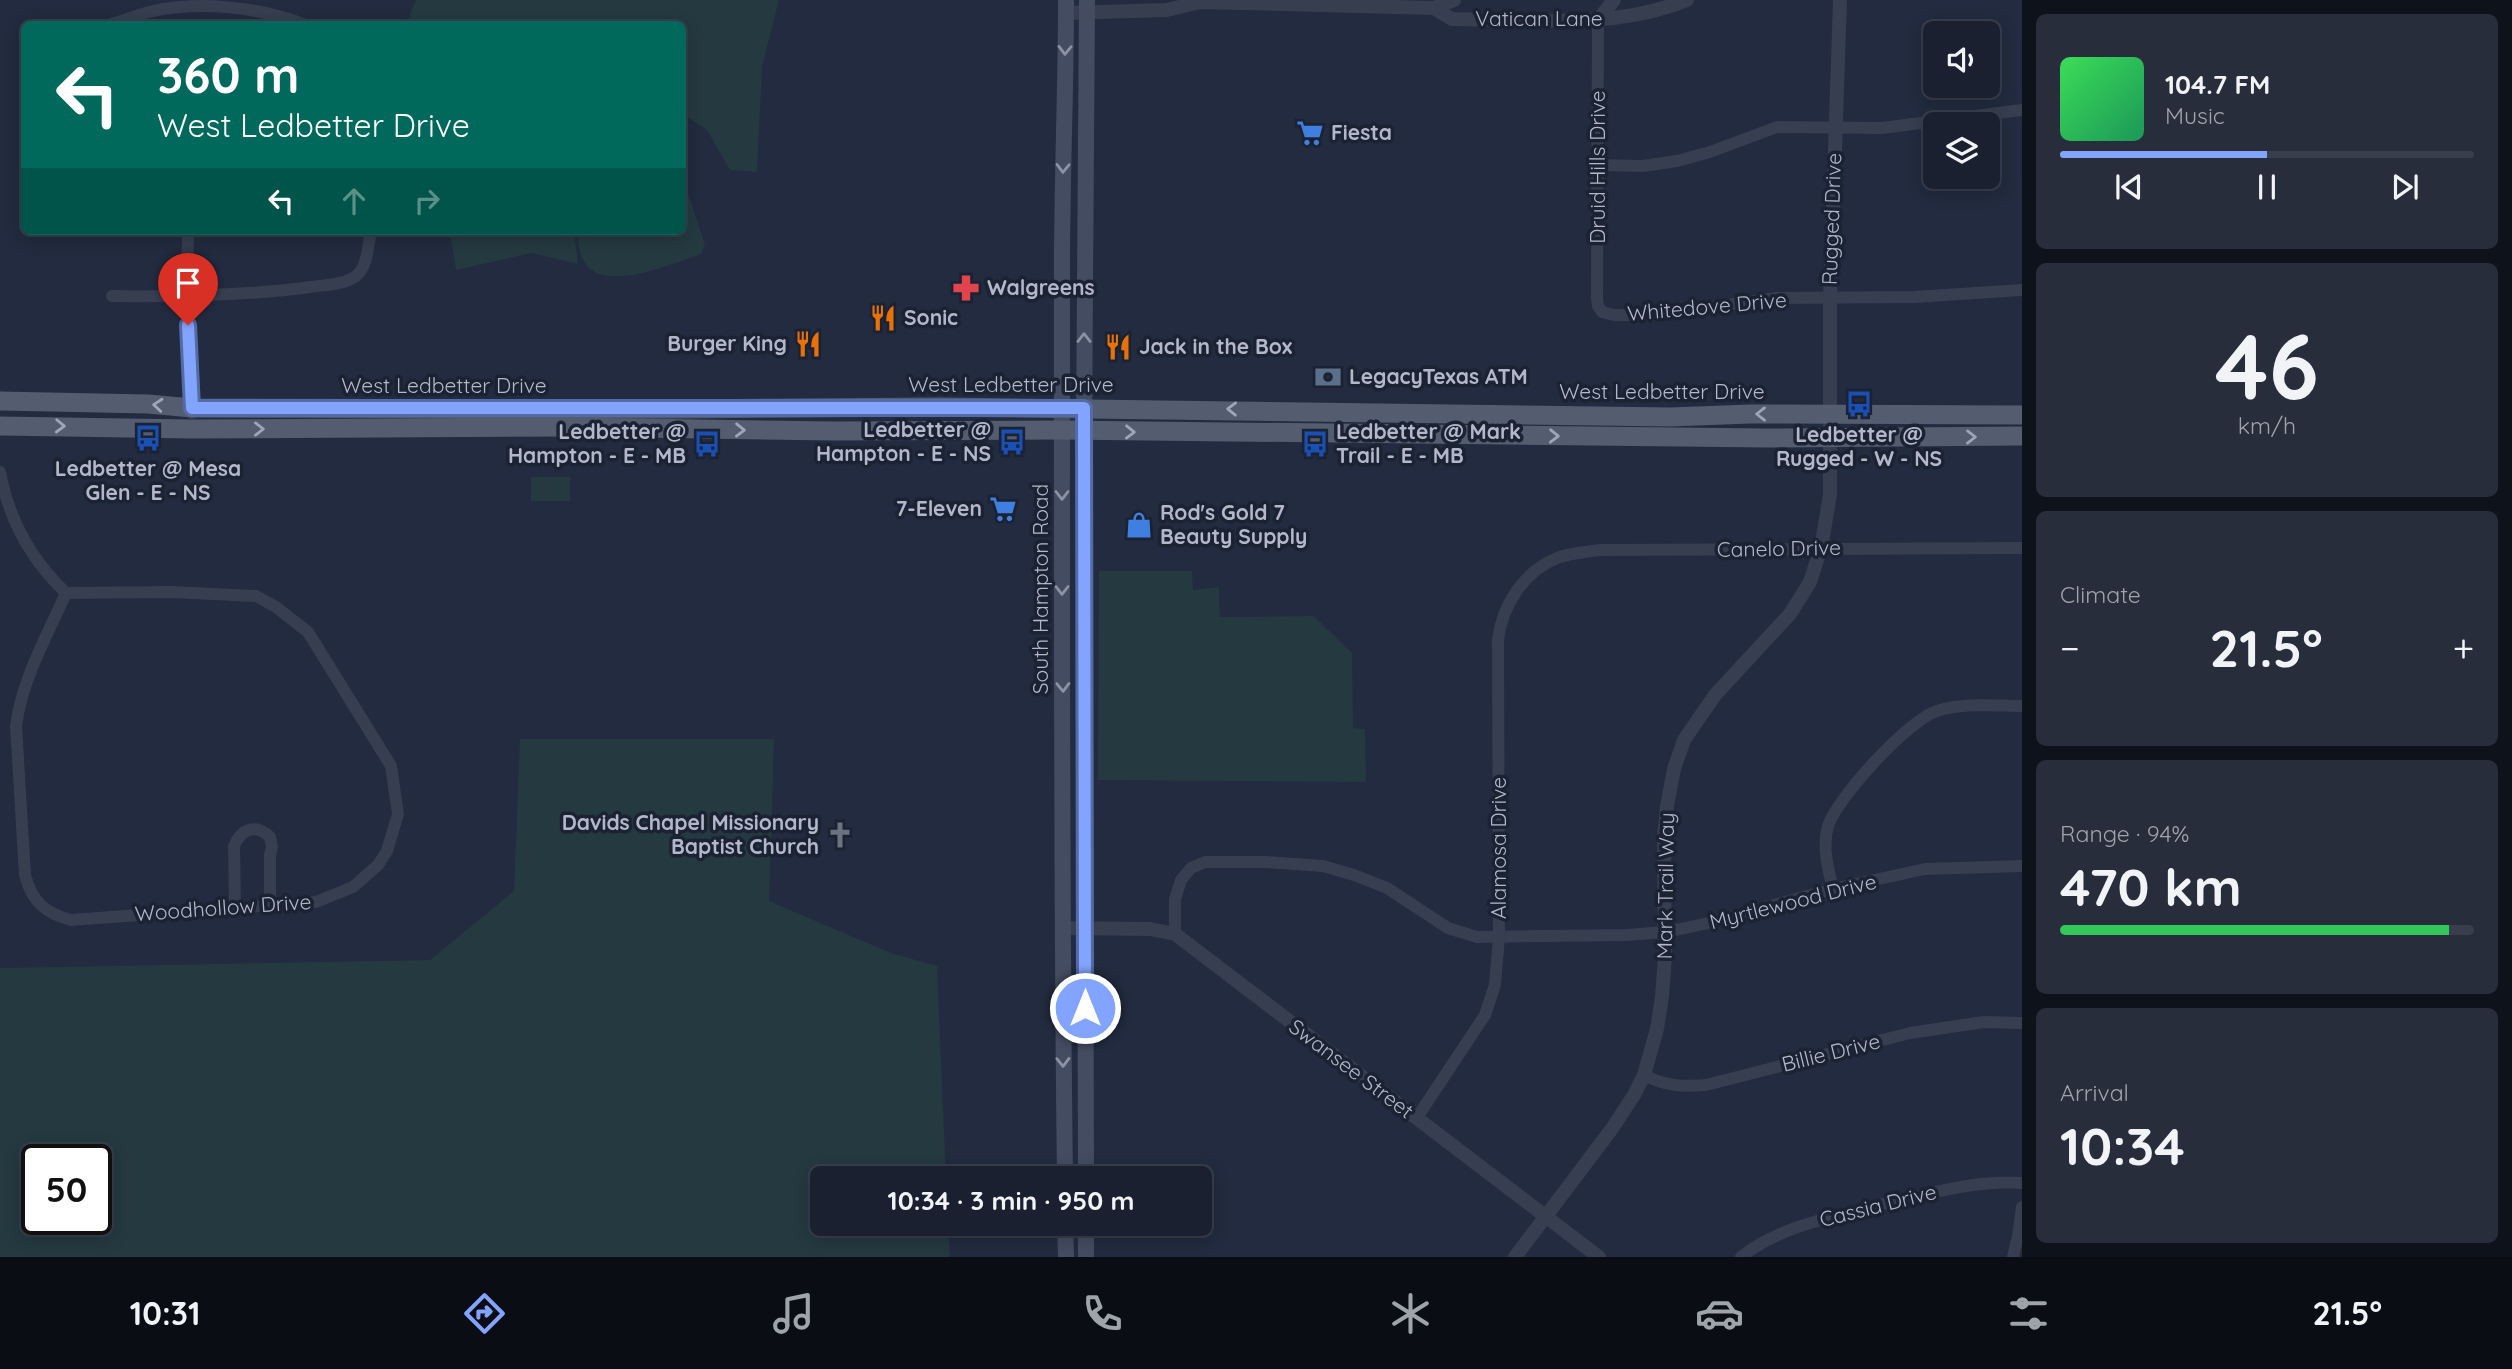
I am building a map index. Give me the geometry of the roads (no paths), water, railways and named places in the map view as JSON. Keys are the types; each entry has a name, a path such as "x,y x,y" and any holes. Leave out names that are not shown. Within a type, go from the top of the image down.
{"main road":[{"name":"South Hampton Road","path":"1065,1166 1062,408 1066,6"},
{"name":"South Hampton Road","path":"1086,1166 1084,408 1087,6"},
{"path":"1064,99 1086,100"},
{"name":"West Ledbetter Drive","path":"0,401 148,404 192,408 673,409 833,406 1670,416 2022,415"},
{"path":"833,406 833,431"},
{"path":"489,428 543,419 547,409"},
{"path":"598,427 602,420 622,413 673,409"},
{"path":"1265,433 1268,410"},
{"name":"West Ledbetter Drive","path":"0,426 191,429 598,427 833,431 1062,430 1830,438 2022,436"},
{"path":"1063,759 1085,763"},
{"path":"1064,1087 1086,1088"},
{"path":"1065,1236 1066,1257"},
{"path":"1086,1236 1086,1257"}],"street":[{"name":"Vatican Lane","path":"1066,6 1167,10 1199,1 1434,4 1454,0"},
{"path":"1598,20 1614,0"},
{"name":"Vatican Lane","path":"1434,4 1452,19 1598,20 1631,17 1662,10 1687,0"},
{"name":"Rugged Drive","path":"1830,438 1830,299 1840,0"},
{"path":"126,21 152,11 189,7 254,11 292,21"},
{"name":"Druid Hills Drive","path":"1598,20 1597,299 1602,312"},
{"path":"1598,165 1643,166 1677,162 1777,127 1882,128 2022,110"},
{"path":"188,235 191,429"},
{"path":"112,296 187,297 284,291 339,283 357,276 363,268 370,235"},
{"name":"Whitedove Drive","path":"1602,312 1614,316 1654,315 1777,298 1914,297 2022,290"},
{"name":"Mark Trail Way","path":"1515,1257 1611,1130 1634,1096 1644,1074 1657,1029 1662,997 1665,932 1664,837 1674,769 1684,740 1715,695 1790,614 1810,582 1821,548 1830,495 1830,438"},
{"path":"0,472 16,528 30,552 66,593"},
{"name":"Canelo Drive","path":"1540,567 1556,558 1600,550 2022,548"},
{"name":"Alamosa Drive","path":"1416,1119 1485,1015 1495,985 1499,937 1498,640 1508,605 1523,582 1540,567"},
{"name":"Woodhollow Drive","path":"170,592 256,596 276,607 308,632 391,766 398,814 387,851 378,865 365,879 344,892 316,902 71,920 52,914 38,905 25,875 16,726 19,704 26,685 66,593 170,592"},
{"path":"1833,889 1826,859 1826,842 1828,827 1836,809 1850,790 1911,726 1937,711 1953,708 2022,706"},
{"path":"235,907 234,846 246,829 256,828 265,832 272,847 269,867 270,906"},
{"name":"Myrtlewood Drive","path":"1175,934 1175,899 1181,880 1191,868 1205,862 1323,866 1387,888 1448,928 1477,937 1665,932 1704,925 1833,889 1926,869 2022,866"},
{"name":"Swansee Street","path":"1062,928 1150,929 1175,934 1599,1257"},
{"name":"Billie Drive","path":"1644,1074 1661,1083 1682,1087 1706,1085 1910,1033 1984,1023 2022,1023"},
{"name":"Cassia Drive","path":"1741,1257 1782,1234 1816,1221 1967,1184 2022,1183"},
{"path":"2013,1257 2022,1207"}],"place":[{"name":"Fiesta","path":"1310,133"},
{"name":"Walgreens","path":"966,288"},
{"name":"Sonic","path":"883,318"},
{"name":"Burger King","path":"808,344"},
{"name":"Jack in the Box","path":"1118,347"},
{"name":"LegacyTexas ATM","path":"1328,377"},
{"name":"Ledbetter @ Rugged - W - NS","path":"1859,404"},
{"name":"Ledbetter @ Mesa Glen - E - NS","path":"148,438"},
{"name":"Ledbetter @ Hampton - E - NS","path":"1012,442"},
{"name":"Ledbetter @ Hampton - E - MB","path":"707,444"},
{"name":"Ledbetter @ Mark Trail - E - MB","path":"1315,444"},
{"name":"7-Eleven","path":"1003,509"},
{"name":"Rod's Gold 7 Beauty Supply","path":"1139,525"},
{"name":"Davids Chapel Missionary Baptist Church","path":"840,835"}]}
